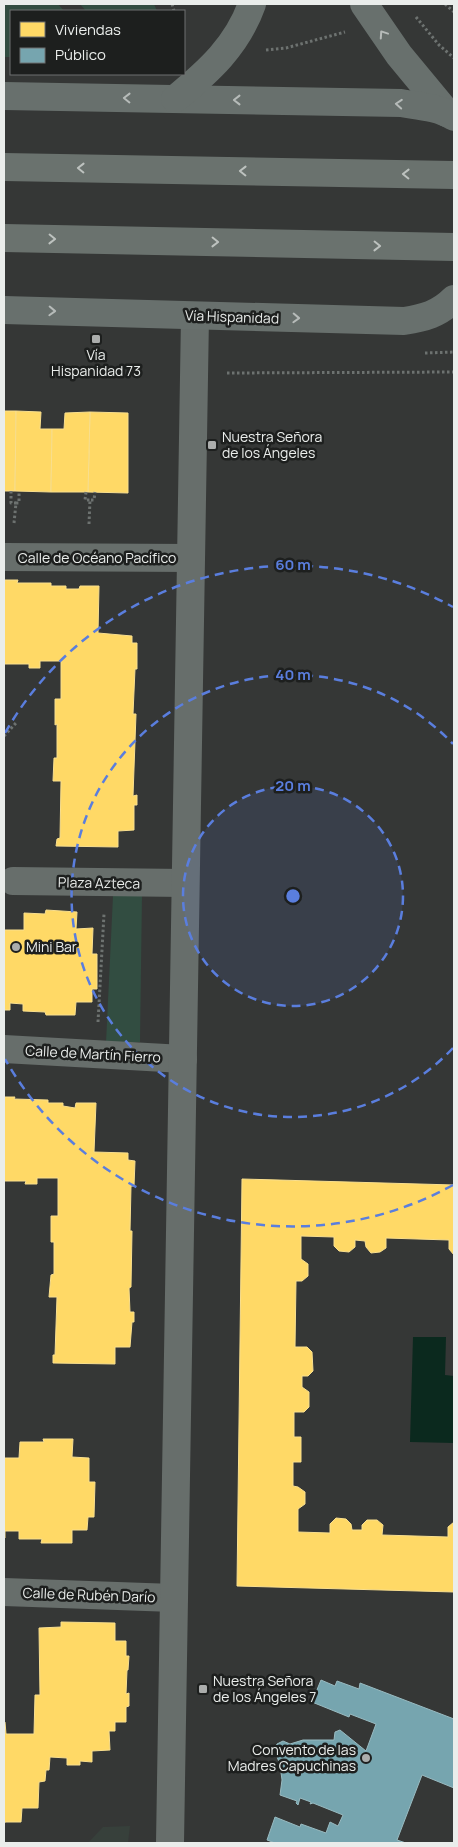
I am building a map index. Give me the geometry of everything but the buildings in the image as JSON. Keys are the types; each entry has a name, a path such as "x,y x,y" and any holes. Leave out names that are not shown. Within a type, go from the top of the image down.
{"highway":[{"path":"4,166 454,175"},
{"path":"4,238 454,247"}],"main road":[{"path":"175,99 204,76 227,50 242,28 252,4"},
{"path":"364,4 399,55 451,115"},
{"path":"4,96 401,104 424,107 451,115"},
{"name":"Vía Hispanidad","path":"4,310 404,321 423,319 439,312 454,299"}],"street":[{"path":"170,1843 195,316"},
{"name":"Calle de Océano Pacífico","path":"4,557 191,558"},
{"name":"Plaza Azteca","path":"13,881 185,884"},
{"name":"Calle de Martín Fierro","path":"4,1049 183,1058"},
{"name":"Calle de Rubén Darío","path":"4,1592 174,1598"}],"path":[{"path":"446,4 454,12"},
{"path":"410,15 416,17 439,45 454,58"},
{"path":"262,50 286,48 347,32"},
{"path":"219,373 454,372"},
{"path":"11,491 11,503 16,503"},
{"path":"14,524 16,503 19,503 18,491"},
{"path":"86,492 85,500 94,500 94,492"},
{"path":"89,524 90,500"},
{"path":"4,736 16,723"},
{"path":"96,1054 106,883"}],"shaded area":[{"path":"4,4 58,4 63,10 10,10 10,57 4,57"},
{"path":"80,4 154,4 157,10 85,10"},
{"path":"142,894 140,1042 106,1043 113,896"},
{"path":"413,1337 446,1337 445,1375 454,1376 454,1443 410,1442"},
{"path":"130,1826 128,1843 88,1843 103,1827"}],"place":[{"name":"Vía Hispanidad 73","path":"96,339"},
{"name":"Nuestra Señora de los Ángeles","path":"212,445"},
{"name":"Mini Bar","path":"16,947"},
{"name":"Nuestra Señora de los Ángeles 7","path":"203,1689"},
{"name":"Convento de las Madres Capuchinas","path":"366,1758"}]}
